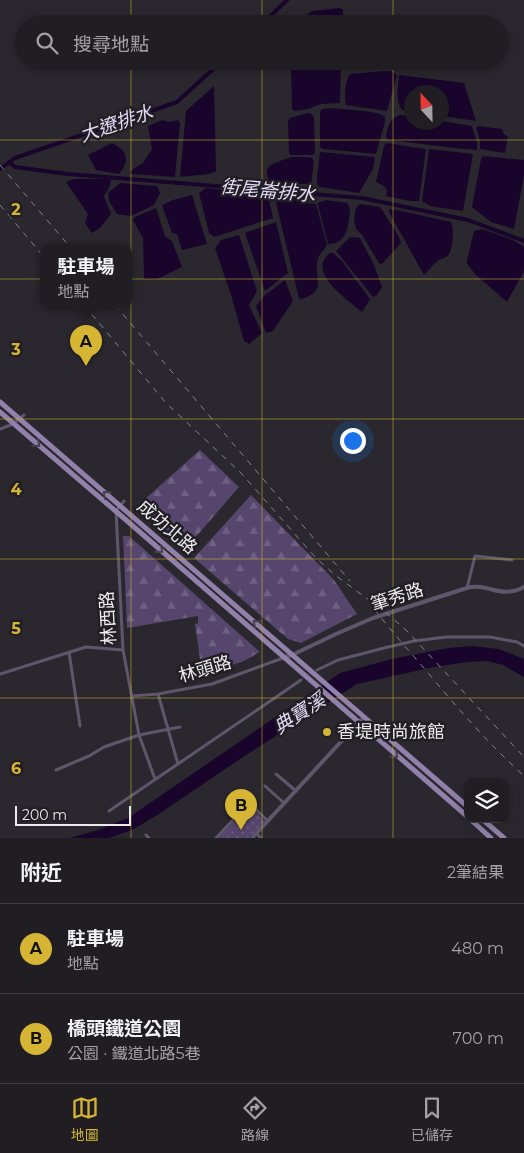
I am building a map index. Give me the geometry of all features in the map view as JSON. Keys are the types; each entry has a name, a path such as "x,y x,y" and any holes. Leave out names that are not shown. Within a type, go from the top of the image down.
{"main road":[{"name":"成功北路","path":"0,402 22,417 122,503 292,655 316,672 364,716"},
{"name":"成功北路","path":"0,412 359,722"},
{"path":"364,716 464,804"},
{"path":"359,722 464,814"},
{"path":"474,823 491,838"},
{"path":"487,823 504,838"}],"street":[{"path":"0,428 14,424 22,417"},
{"path":"116,511 122,503"},
{"name":"林西路","path":"116,511 123,650 139,735 155,780"},
{"path":"467,588 475,556 512,560"},
{"name":"筆秀路","path":"283,658 373,618 472,586 503,592 516,592 524,588"},
{"path":"316,672 338,660 414,641 446,637 490,637 517,642 524,646"},
{"path":"0,674 86,647 123,650"},
{"path":"69,652 80,726"},
{"name":"林頭路","path":"132,696 158,694 212,684 283,658"},
{"path":"109,811 301,680"},
{"path":"158,694 178,764"},
{"path":"252,838 364,716"},
{"path":"56,770 89,756 104,747 139,735 180,727"},
{"path":"276,774 296,791"},
{"path":"264,786 284,803"},
{"path":"216,838 248,804 268,821"},
{"path":"256,833 261,838"},
{"path":"146,835 149,838"}],"green space":[{"path":"200,450 239,487 187,547 136,507"},
{"path":"251,495 334,580 357,614 301,643 288,639 194,558"},
{"path":"123,536 129,536 260,652 242,662 202,673 195,624 198,623 198,616 127,628"},
{"path":"249,806 265,821 249,838 218,838"}],"water":[{"path":"340,8 343,10 343,15 306,15 312,11"},
{"path":"291,70 341,70 340,103 321,104 308,109 294,111 292,109"},
{"path":"390,71 397,75 387,111 346,105 345,89 350,74"},
{"path":"399,75 464,83 476,121 449,117 449,85 404,85 404,110 400,106"},
{"path":"214,86 216,171 209,174 180,177 186,111"},
{"path":"333,108 372,112 384,116 385,122 376,154 323,149 320,147 320,112 322,109"},
{"path":"308,113 314,117 315,152 313,155 290,155 288,121 290,118"},
{"path":"404,115 404,130 449,130 449,122 472,126 477,150 389,140 386,138 389,124 396,116"},
{"path":"162,120 169,122 178,120 180,123 175,177 130,174 130,171 143,163 152,149 148,126"},
{"path":"478,126 502,129 508,137 505,153 480,149 476,128"},
{"path":"112,143 121,149 126,157 125,165 119,174 96,170 88,155"},
{"path":"386,143 426,149 419,201 386,196 387,190 376,182"},
{"path":"429,149 473,154 463,211 430,206 422,201"},
{"path":"320,152 375,157 373,169 359,193 317,185"},
{"path":"483,156 524,160 524,175 514,229 491,222 472,207"},
{"path":"291,157 312,158 314,162 311,184 290,184 288,188 273,187 267,174 268,169 270,166"},
{"path":"74,179 111,179 110,186 104,196 111,214 100,228 92,233 85,223 88,214 66,182"},
{"path":"120,183 157,186 160,193 154,205 131,216 117,214 109,201 108,193"},
{"path":"206,188 268,195 273,218 214,237 209,233 199,193"},
{"path":"192,195 207,244 182,250 177,234 172,233 162,205"},
{"path":"280,196 297,198 303,203 316,204 327,245 318,259 318,287 310,296 301,299 299,298 276,203"},
{"path":"326,200 347,203 350,208 344,236 338,242 328,244 318,205 318,203"},
{"path":"360,204 380,207 401,243 382,264 379,263 362,235 356,229 354,219 356,208"},
{"path":"156,208 165,236 172,241 182,267 157,279 144,279 143,238 133,220 135,217"},
{"path":"389,209 451,222 453,238 448,255 439,260 424,275"},
{"path":"276,222 288,273 265,291 245,233"},
{"path":"482,229 513,240 524,247 524,271 507,302 475,274 467,264 474,231"},
{"path":"239,235 257,291 249,305 262,333 249,344 244,341 215,248 221,240"},
{"path":"350,237 360,238 374,265 382,287 377,295 373,297 336,251"},
{"path":"330,253 333,253 342,261 370,299 362,312 340,294 326,277 323,269 324,261"},
{"path":"285,280 293,301 273,331 266,333 256,306 264,296"},
{"name":"典寶溪","path":"471,646 499,649 524,659 524,677 503,665 487,661 434,667 357,684 132,830 109,838 70,838 98,830 128,818 340,673 392,659 448,648"}],"waterway":[{"name":"大遼排水","path":"271,15 287,0"},
{"name":"大遼排水","path":"0,169 15,158 177,102 212,70"},
{"name":"街尾崙排水","path":"9,162 15,167 68,174 362,198 468,220 524,241"}],"railway":[{"path":"0,165 67,244"},
{"path":"0,205 40,252"},
{"path":"87,309 166,403 241,473 315,557 335,575 406,630 524,757"},
{"path":"118,309 350,581"},
{"path":"374,609 463,714 524,776"}],"place":[{"name":"駐車場","path":"86,366"},
{"name":"香堤時尚旅館","path":"327,732"},
{"name":"橋頭鐵道公園","path":"241,830"}]}
